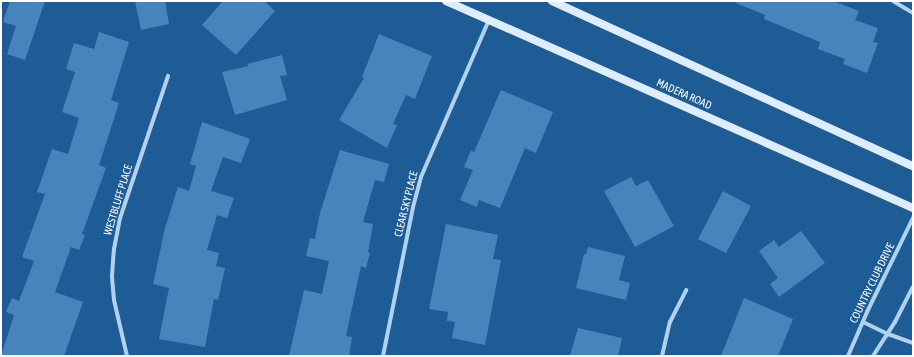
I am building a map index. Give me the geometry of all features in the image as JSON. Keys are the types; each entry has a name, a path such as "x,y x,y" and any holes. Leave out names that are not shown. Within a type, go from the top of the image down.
{"main road":[{"name":"MADERA ROAD","path":"446,1 913,208"},
{"path":"552,1 913,166"}],"street":[{"path":"893,1 913,13"},
{"name":"CLEAR SKY PLACE","path":"383,356 413,207 421,177 489,20"},
{"name":"WESTBLUFF PLACE","path":"127,356 114,300 112,276 114,249 120,218 168,76"},
{"name":"COUNTRY CLUB DRIVE","path":"848,356 913,218"},
{"path":"873,356 888,334 913,287"},
{"path":"662,356 670,322 686,290"},
{"path":"863,322 913,344"}],"building":[{"path":"10,1 45,1 25,60 7,54 16,26 3,22"},
{"path":"135,1 165,1 169,24 141,30"},
{"path":"223,1 264,1 275,11 236,55 202,25"},
{"path":"731,1 833,1 859,11 855,20 878,28 873,42 878,43 867,73 843,64 845,59 818,49 820,42 764,19 765,15"},
{"path":"99,32 129,42 111,100 119,103 99,165 106,168 82,234 85,235 79,250 71,247 55,292 83,302 64,356 1,356 14,315 6,312 12,298 19,301 34,261 22,257 45,194 37,192 52,149 68,154 79,118 62,112 75,72 66,69 74,43 94,49"},
{"path":"379,34 432,56 415,99 406,95 393,124 397,125 387,148 339,120 364,78 362,77"},
{"path":"282,55 287,75 280,76 287,100 235,115 222,72 249,66 247,64"},
{"path":"501,90 553,112 536,153 525,148 500,208 479,200 477,207 460,200 473,170 464,167 471,150 474,152"},
{"path":"202,122 250,139 241,163 223,157 211,191 234,198 227,218 217,215 207,250 219,253 216,266 225,268 218,300 214,299 205,347 159,339 169,288 153,284 165,228 178,187 189,191 196,166 190,164"},
{"path":"340,150 389,164 384,182 375,180 363,222 373,224 368,252 370,253 366,268 361,266 346,336 352,337 349,356 289,356 304,290 322,294 329,261 306,256 310,238 315,239 320,213"},
{"path":"631,177 636,186 648,180 674,226 635,247 604,191"},
{"path":"723,191 751,206 726,253 698,239"},
{"path":"446,224 498,235 493,259 501,260 485,345 452,338 455,322 447,321 448,312 429,309"},
{"path":"801,231 825,263 779,297 770,284 778,278 759,251 774,240 779,247"},
{"path":"588,247 625,256 619,280 630,283 626,300 576,288 584,254 586,254"},
{"path":"744,298 793,319 778,356 721,356"},
{"path":"578,328 622,338 618,356 570,356"}]}
